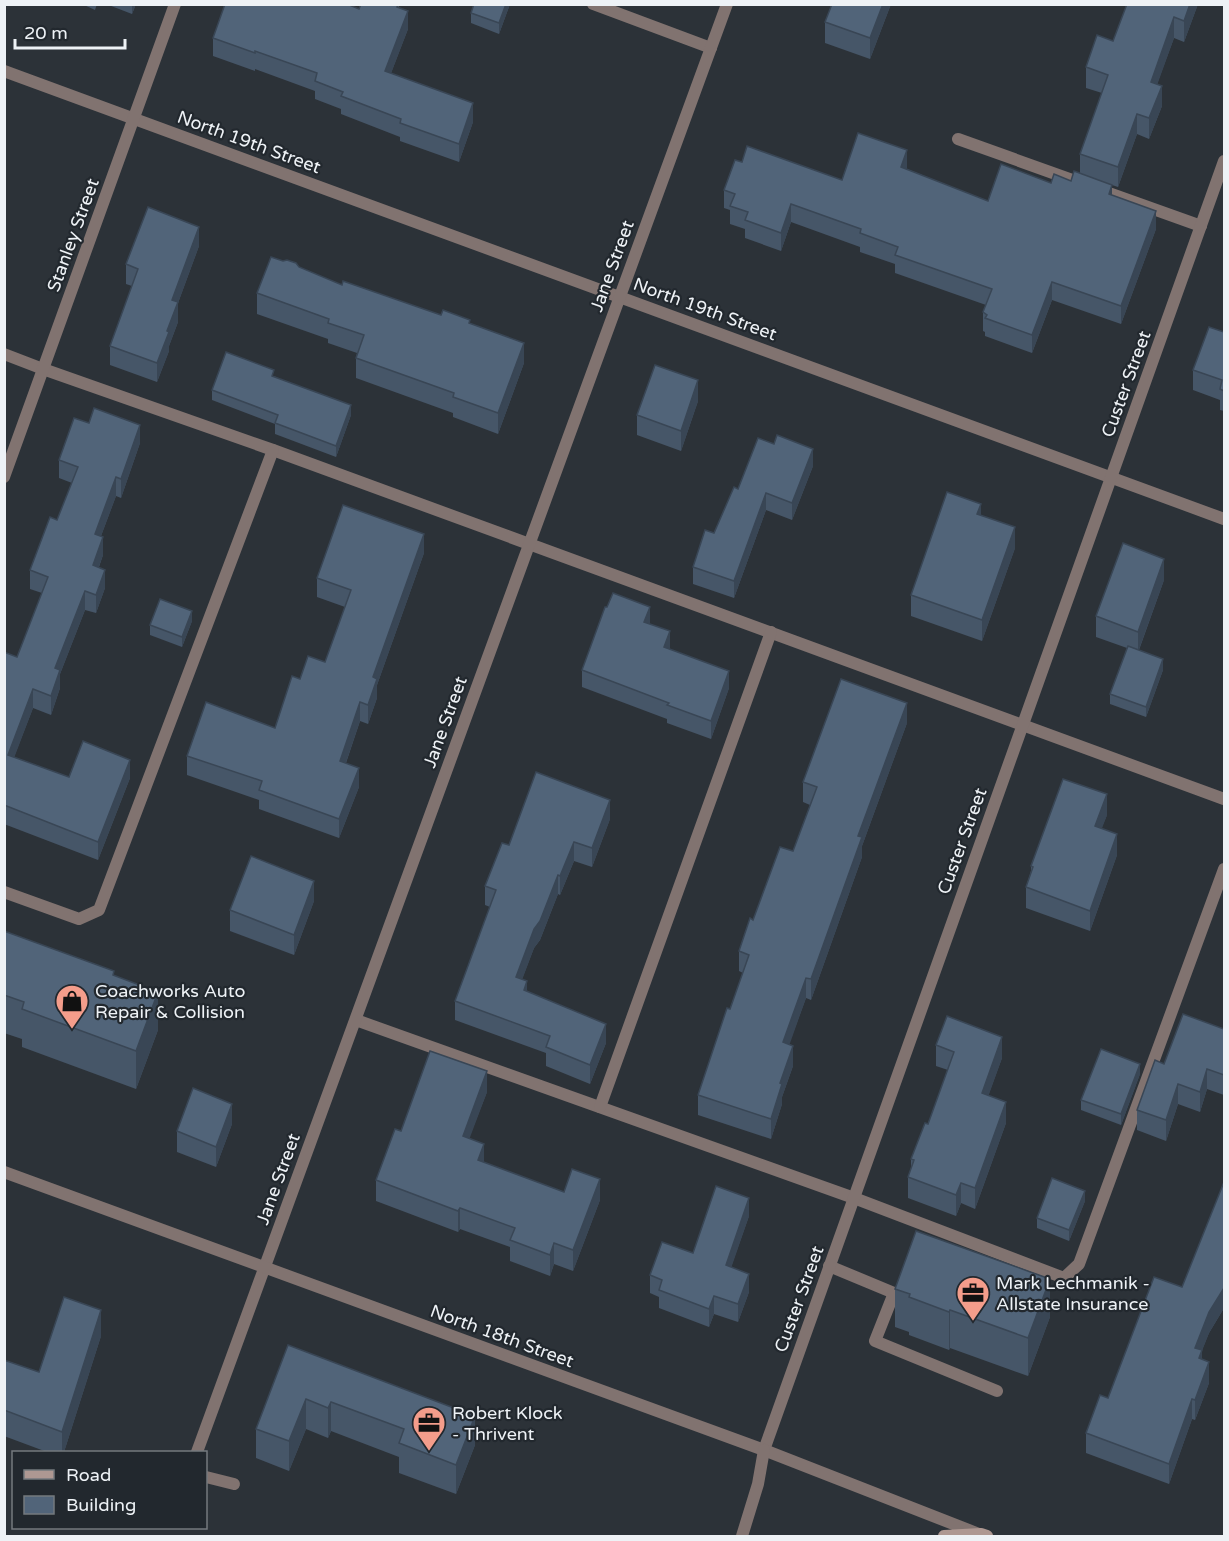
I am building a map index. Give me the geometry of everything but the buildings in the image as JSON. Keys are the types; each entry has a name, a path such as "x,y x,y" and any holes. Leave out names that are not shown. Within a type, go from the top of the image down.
{"main road":[{"path":"944,1536 984,1535"}],"street":[{"name":"Stanley Street","path":"4,477 175,4"},
{"path":"593,4 711,48"},
{"name":"Jane Street","path":"197,1451 727,4"},
{"name":"North 19th Street","path":"4,71 1224,519"},
{"path":"958,139 1201,226"},
{"name":"Custer Street","path":"742,1536 758,1484 764,1450 1224,161"},
{"path":"4,354 273,450 1224,799"},
{"path":"4,892 79,919 99,910 273,450"},
{"path":"600,1107 771,632"},
{"path":"356,1020 854,1198 1064,1278 1079,1264 1224,869"},
{"name":"North 18th Street","path":"4,1172 764,1450 984,1535"},
{"path":"829,1266 894,1293 875,1341 997,1391"},
{"path":"207,1477 234,1484"}],"place":[{"name":"Coachworks Auto Repair & Collision","path":"72,1030"},
{"name":"Mark Lechmanik - Allstate Insurance","path":"973,1322"},
{"name":"Robert Klock - Thrivent","path":"429,1452"}]}
